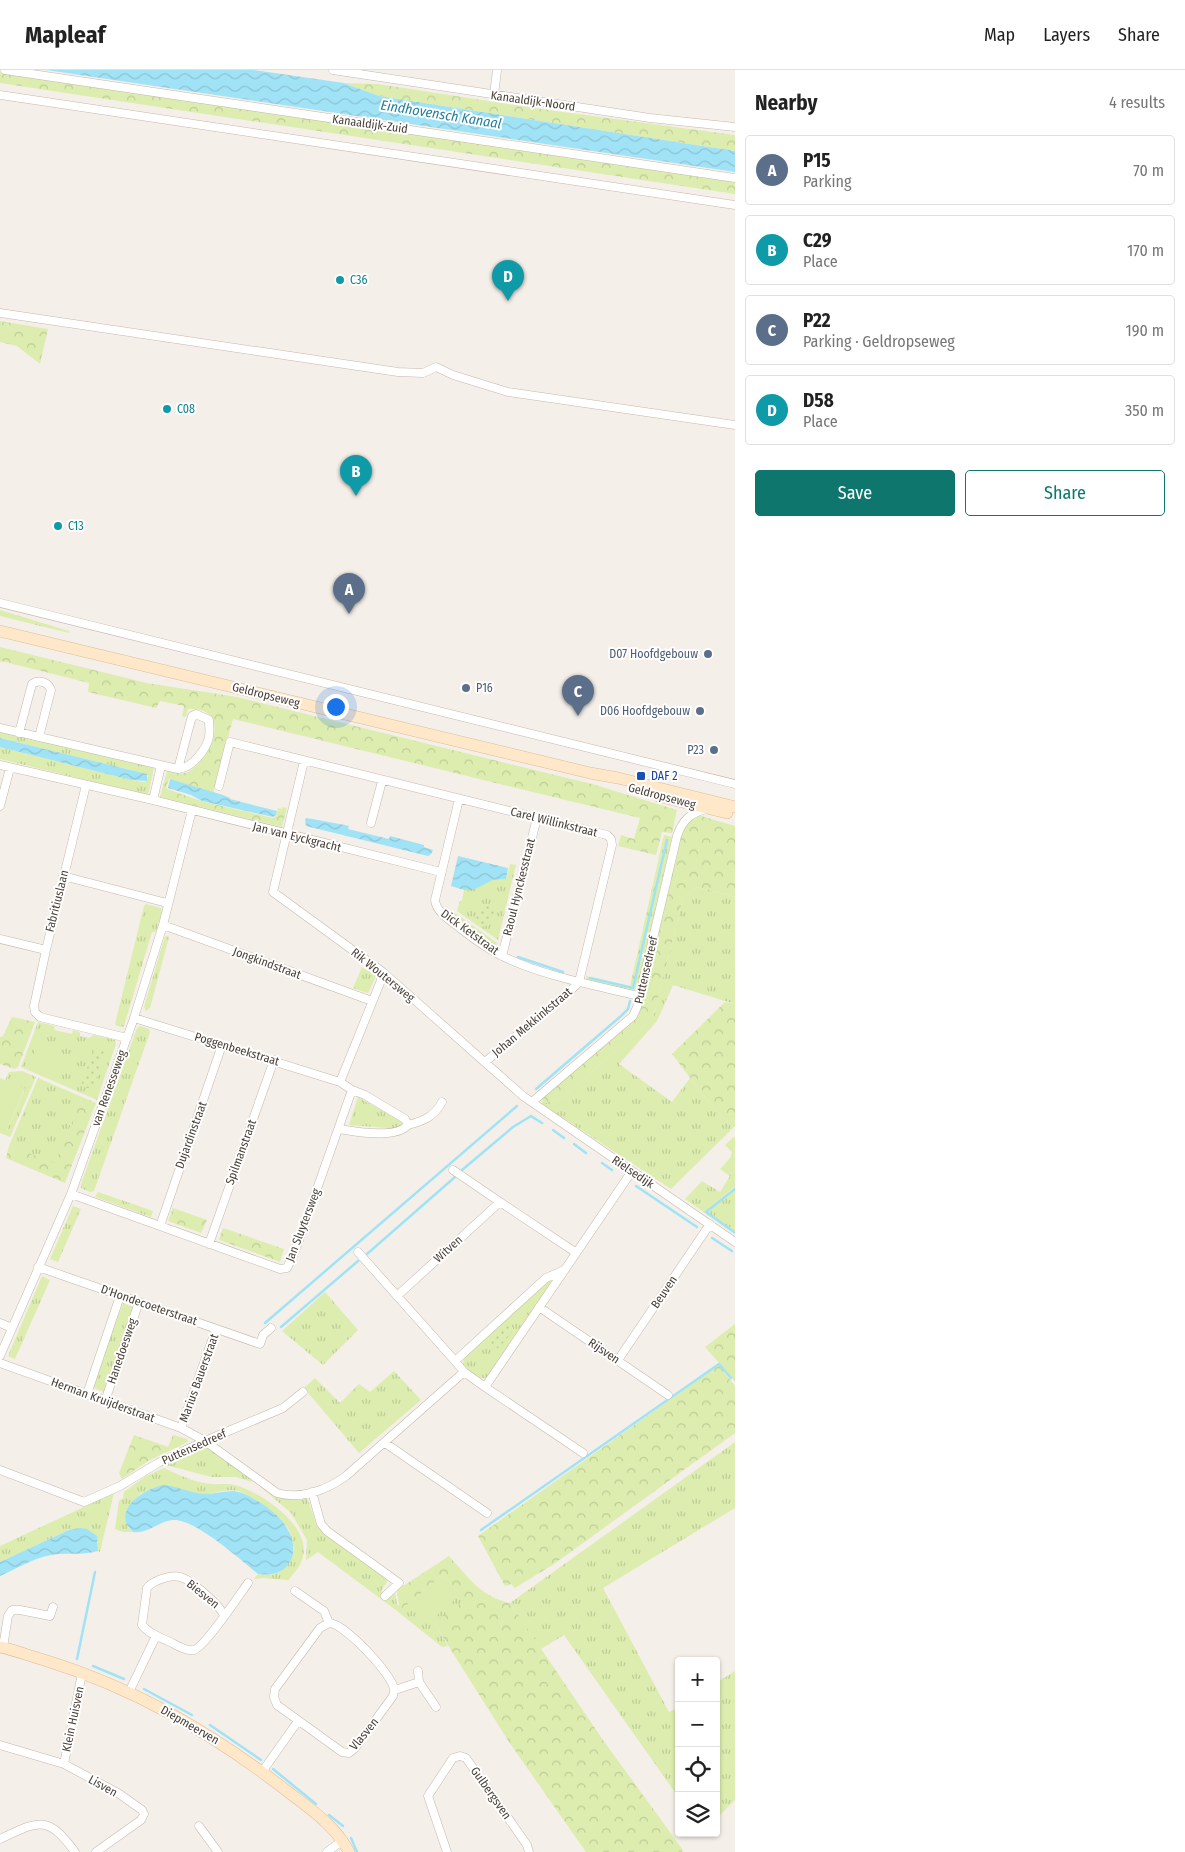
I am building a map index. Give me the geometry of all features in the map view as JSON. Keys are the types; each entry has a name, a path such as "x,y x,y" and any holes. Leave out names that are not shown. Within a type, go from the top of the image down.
{"main road":[{"name":"Geldropseweg","path":"0,631 735,807"},
{"name":"Geldropseweg","path":"590,773 617,784 708,809 735,814"},
{"name":"Diepmeerven","path":"1,1647 82,1673 153,1703 209,1736 262,1772 333,1828 343,1840 349,1852"}],"street":[{"name":"Kanaaldijk-Zuid","path":"5,70 735,178"},
{"name":"Kanaaldijk-Noord","path":"333,70 650,118 735,127"},
{"path":"494,95 497,70"},
{"path":"0,94 735,205"},
{"path":"0,313 398,372 422,373 436,367 453,376 508,392 735,424"},
{"path":"0,603 735,784"},
{"path":"19,733 32,684 40,681 50,685 51,690 39,737"},
{"path":"0,728 178,769 189,766 201,753 208,737 209,720 196,714 192,716 178,769"},
{"name":"Carel Willinkstraat","path":"219,786 230,742 607,835 612,845 578,982"},
{"path":"287,835 304,761"},
{"name":"Jan van Eyckgracht","path":"0,766 153,800 441,872"},
{"path":"153,800 161,766"},
{"path":"0,806 10,768"},
{"path":"371,824 382,780"},
{"name":"Fabritiuslaan","path":"86,785 63,876 34,1006 35,1012 40,1017 127,1038"},
{"name":"Dick Ketstraat","path":"459,799 435,900 439,910 466,932 502,956 544,973 640,996"},
{"name":"Puttensedreef","path":"532,1102 630,1020 640,996 677,836 683,822 687,818 708,809"},
{"name":"van Renesseweg","path":"0,1356 71,1194 127,1038 163,925 192,810"},
{"name":"Raoul Hynckesstraat","path":"502,956 537,818"},
{"name":"Rik Woutersweg","path":"287,835 273,892 384,973 532,1102"},
{"path":"63,876 167,904"},
{"name":"Jongkindstraat","path":"163,925 372,1001"},
{"path":"0,939 46,950"},
{"path":"384,973 340,1082 405,1118 408,1126"},
{"name":"Johan Mekkinkstraat","path":"485,1062 578,982"},
{"name":"Poggenbeekstraat","path":"134,1018 340,1082"},
{"name":"Dujardinstraat","path":"160,1226 222,1045"},
{"name":"Spilmanstraat","path":"209,1244 274,1060"},
{"name":"Jan Sluytersweg","path":"71,1194 280,1269 287,1268 295,1251 352,1090"},
{"path":"339,1129 394,1133 403,1131 408,1126 424,1121 434,1114 442,1102"},
{"name":"Rielsedijk","path":"532,1102 735,1242"},
{"path":"453,1170 575,1252"},
{"path":"484,1387 632,1171"},
{"name":"Witven","path":"397,1296 500,1202"},
{"name":"Beuven","path":"618,1360 710,1224"},
{"path":"358,1252 464,1372 583,1453"},
{"name":"D'Hondecoeterstraat","path":"38,1267 260,1344 263,1336 271,1328"},
{"path":"455,1361 546,1278 564,1270"},
{"name":"Hanedoesweg","path":"87,1394 120,1296"},
{"name":"Hanedoesweg","path":"105,1401 139,1302"},
{"name":"Rijsven","path":"539,1307 668,1395"},
{"path":"0,1323 12,1328"},
{"name":"Marius Bauerstraat","path":"181,1428 216,1328"},
{"name":"Herman Kruijderstraat","path":"0,1363 181,1428 205,1441"},
{"path":"205,1441 277,1493 287,1496 298,1496 336,1483 385,1443 464,1372"},
{"name":"Puttensedreef","path":"0,1470 84,1502 120,1486 153,1466 205,1441 283,1408 303,1392"},
{"path":"385,1443 487,1513"},
{"path":"312,1492 321,1524 399,1583 385,1596"},
{"name":"Biesven","path":"224,1616 217,1604 179,1576 150,1583 147,1588 141,1619 142,1625 146,1630 156,1636 187,1650 194,1650 202,1645 224,1616 248,1583"},
{"path":"295,1591 324,1611 329,1623 338,1625 361,1643 395,1690 419,1682"},
{"path":"1,1647 8,1616 12,1610 50,1616 52,1607"},
{"name":"Vlasven","path":"329,1623 320,1628 274,1689 274,1698 277,1705 342,1752 349,1753 361,1741 393,1696 395,1690"},
{"path":"128,1692 156,1636"},
{"path":"418,1671 419,1682 436,1707"},
{"name":"Klein Huisven","path":"64,1764 82,1673"},
{"path":"262,1772 298,1721"},
{"name":"Lisven","path":"0,1745 64,1764 118,1793 142,1810 144,1814 141,1820 96,1852"},
{"name":"Gulbergsven","path":"447,1852 428,1796 453,1758 460,1756 466,1758 528,1845 529,1852"},
{"path":"0,1840 26,1827 37,1825 50,1826 63,1836 75,1852"},
{"path":"198,1826 218,1852"},
{"path":"327,1852 343,1840"}],"green space":[{"path":"0,72 735,182 735,194 0,83"},
{"path":"344,83 378,84 548,110 735,135 735,151 379,96"},
{"path":"0,321 48,329 40,364 17,346 0,342"},
{"path":"0,610 69,631 69,633 0,616"},
{"path":"0,647 147,683 237,697 592,784 677,810 672,833 662,832 656,855 618,846 621,835 634,839 640,818 233,719 213,793 169,779 166,787 201,801 273,818 276,816 278,808 287,808 282,827 160,797 167,771 179,774 187,772 203,758 214,736 214,725 211,717 202,711 188,709 186,717 182,716 184,706 160,701 156,708 88,692 89,683 1,661 0,663"},
{"path":"0,730 154,768 148,795 0,759 0,747 131,780 145,782 148,776 147,774 0,738"},
{"path":"698,815 735,826 735,897 697,887 683,898 653,1019 563,1097 542,1104 542,1098 633,1022 640,1012 682,831 691,819"},
{"path":"664,835 672,837 638,988 630,991 587,980 586,976 630,986"},
{"path":"510,864 516,865 498,940 457,911 460,901 462,901 464,890 493,880 506,879"},
{"path":"697,887 735,897 735,1004 673,985 657,1021 619,1064 672,1102 690,1078 733,1128 671,1189 542,1104 563,1097 653,1019 683,898"},
{"path":"146,904 161,908 162,912 156,932 152,932 124,1026 117,1026 115,1024"},
{"path":"487,906 493,908 495,915 486,926 481,927 476,924 475,917"},
{"path":"454,912 497,943 496,948 478,938 451,917"},
{"path":"165,936 169,937 150,1008 146,1011 144,1007"},
{"path":"362,967 376,976 368,993 353,988"},
{"path":"725,1002 735,1004 735,1126 733,1128 707,1100 672,1054"},
{"path":"12,1017 35,1022 18,1067 14,1069 0,1064 0,1037 3,1036"},
{"path":"38,1022 55,1026 54,1030 72,1034 73,1030 80,1032 80,1036 89,1038 94,1035 115,1040 116,1044 97,1100 21,1067"},
{"path":"140,1026 149,1029 150,1032 94,1191 90,1192 81,1188 81,1184 137,1028"},
{"path":"36,1048 66,1061 59,1076 30,1064"},
{"path":"94,1048 104,1051 94,1090 81,1086"},
{"path":"22,1071 36,1077 10,1137 5,1135 25,1089 5,1080 9,1072"},
{"path":"0,1078 25,1088 5,1135 0,1133"},
{"path":"38,1078 82,1097 55,1164 9,1146"},
{"path":"82,1097 96,1103 65,1183 6,1158 9,1146 55,1163"},
{"path":"358,1097 402,1122 401,1129 349,1125"},
{"path":"735,1136 735,1187 706,1209 735,1188 735,1234 685,1199 702,1181 720,1192 730,1176 720,1169 730,1158 732,1152 725,1145"},
{"path":"98,1192 153,1211 151,1217 95,1197"},
{"path":"73,1206 81,1209 58,1262 50,1259"},
{"path":"173,1208 207,1220 201,1233 168,1221"},
{"path":"223,1228 284,1249 280,1262 219,1240"},
{"path":"42,1276 50,1280 15,1359 8,1356"},
{"path":"549,1280 552,1282 489,1376 487,1378 480,1378 471,1372 463,1364 464,1357"},
{"path":"325,1292 358,1330 323,1365 282,1331"},
{"path":"123,1303 133,1307 104,1392 92,1387"},
{"path":"735,1324 735,1381 705,1347"},
{"path":"509,1325 513,1328 512,1332 499,1348 493,1347 491,1341 505,1326"},
{"path":"719,1365 735,1386 735,1433 554,1564 515,1588 511,1584 505,1586 478,1536"},
{"path":"394,1371 421,1400 359,1453 304,1388 315,1378 340,1403 359,1384 370,1392"},
{"path":"134,1435 168,1447 173,1435 187,1439 188,1442 148,1461 122,1479 119,1473"},
{"path":"735,1442 735,1508 603,1588 669,1712 675,1709 675,1792 564,1635 541,1649 510,1603"},
{"path":"206,1445 250,1478 252,1482 236,1477 211,1477 166,1465"},
{"path":"164,1468 199,1482 232,1484 246,1489 259,1495 284,1514 294,1525 301,1537 304,1550 300,1564 290,1578 288,1580 254,1579 258,1574 278,1573 282,1570 294,1549 286,1525 258,1502 238,1491 228,1490 200,1494 161,1487 154,1488 138,1496 128,1528 133,1532 123,1532 115,1529 119,1501 123,1498 124,1492 146,1476"},
{"path":"254,1481 278,1496 305,1498 308,1500 317,1526 386,1577 387,1582 381,1591 388,1597 395,1591 397,1604 402,1609 443,1575 466,1601 434,1623 448,1646 442,1647 318,1552 306,1560 307,1540 291,1513"},
{"path":"114,1493 100,1552 98,1551 98,1541 69,1530 0,1562 0,1546"},
{"path":"449,1556 469,1579 483,1591 510,1603 603,1740 683,1850 682,1852 586,1852 509,1742 434,1623 465,1600 443,1575 402,1609 399,1607 397,1590"},
{"path":"446,1580 460,1595 428,1623 414,1607"},
{"path":"735,1671 735,1800 720,1815 720,1702 720,1680"}],"water":[{"name":"Eindhovensch Kanaal","path":"46,70 254,70 344,83 379,96 735,151 735,172"},
{"path":"0,738 147,774 147,781 131,780 0,747"},
{"path":"170,779 223,795 230,799 277,811 276,815 273,817 202,801 191,795 168,788"},
{"path":"305,819 349,826 348,829 389,839 390,836 424,845 424,847 433,850 428,856 306,826"},
{"path":"458,856 508,868 506,879 493,880 473,890 464,890 451,886"},
{"path":"164,1485 204,1494 235,1491 259,1502 275,1514 287,1528 293,1546 293,1555 290,1562 278,1572 258,1574 217,1541 182,1521 168,1521 144,1531 133,1532 127,1524 125,1516 127,1509 139,1496"},
{"path":"87,1529 97,1536 98,1551 45,1556 0,1576 0,1562 69,1530"}],"waterway":[{"path":"590,978 633,988 667,840"},
{"path":"518,957 563,972"},
{"path":"536,1089 621,1016 628,1009 630,1001"},
{"path":"265,1323 517,1106"},
{"path":"462,1170 513,1127 531,1116 542,1123"},
{"path":"553,1130 564,1138"},
{"path":"574,1144 586,1153"},
{"path":"602,1163 612,1170"},
{"path":"367,1254 455,1177"},
{"path":"636,1186 697,1227"},
{"path":"734,1232 706,1212 735,1189"},
{"path":"712,1238 732,1251"},
{"path":"281,1327 358,1261"},
{"path":"481,1530 719,1364 731,1378"},
{"path":"77,1659 95,1572"},
{"path":"93,1666 124,1679"},
{"path":"144,1689 192,1715"},
{"path":"210,1725 261,1760"},
{"path":"273,1769 316,1804"},
{"path":"329,1815 343,1826"},
{"path":"351,1838 357,1852"}],"place":[{"name":"C36","path":"340,280"},
{"name":"D58","path":"508,301"},
{"name":"C08","path":"167,409"},
{"name":"C29","path":"356,496"},
{"name":"C13","path":"58,526"},
{"name":"P15","path":"349,614"},
{"name":"D07 Hoofdgebouw","path":"708,654"},
{"name":"P16","path":"466,688"},
{"name":"D06 Hoofdgebouw","path":"700,711"},
{"name":"P22","path":"578,716"},
{"name":"P23","path":"714,750"},
{"name":"DAF 2","path":"641,776"}]}
